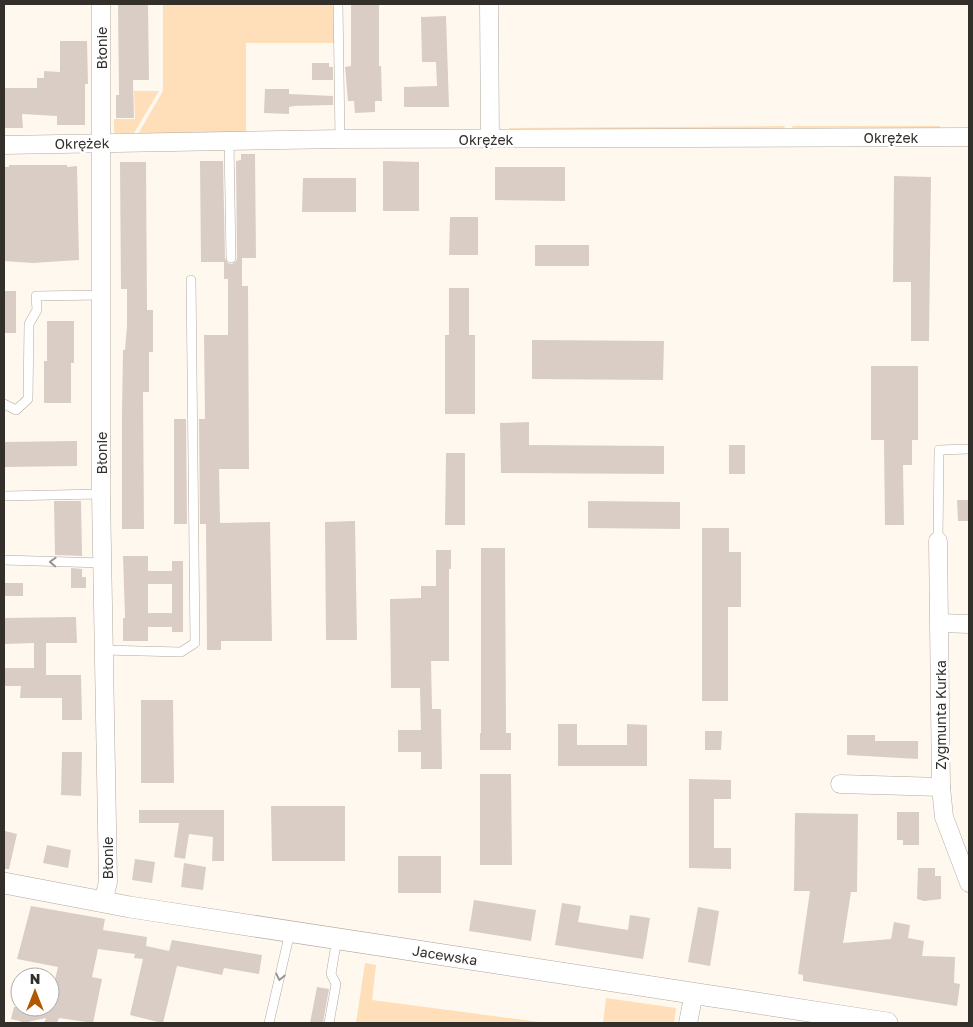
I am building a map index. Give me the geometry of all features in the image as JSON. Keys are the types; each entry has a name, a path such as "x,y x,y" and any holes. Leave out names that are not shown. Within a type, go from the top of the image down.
{"street":[{"name":"Błonie","path":"101,4 101,494 108,882 103,902"},
{"path":"490,4 490,139"},
{"name":"Okrężek","path":"4,145 340,139 969,137"},
{"name":"Zygmunta Kurka","path":"938,541 941,787 944,817 969,880"},
{"path":"940,623 969,624"},
{"path":"840,784 941,787"},
{"name":"Jacewska","path":"4,883 103,902 887,1023"},
{"path":"688,1023 694,993"}],"lane":[{"path":"338,4 340,139"},
{"path":"229,141 231,258"},
{"path":"103,650 181,652 196,643 192,280"},
{"path":"4,404 16,410 28,399 29,324 37,310 36,296 101,295"},
{"path":"938,541 939,450 969,449"},
{"path":"4,496 101,494"},
{"path":"4,560 102,563"},
{"path":"270,1023 290,931"},
{"path":"329,1023 336,984 331,974 337,938"}],"shaded area":[{"path":"163,4 334,4 334,43 246,43 246,132 138,134 163,91"},
{"path":"134,91 159,91 134,133 114,133 114,119 135,119"},
{"path":"785,126 783,131 509,133 509,128"},
{"path":"792,126 940,126 939,130 793,129"},
{"path":"365,963 376,965 372,1000 547,1023 356,1023"},
{"path":"606,998 676,1008 674,1023 603,1023"}],"building":[{"path":"118,4 148,4 149,80 133,80 134,118 116,118 116,95 119,95"},
{"path":"351,5 379,5 379,66 381,66 382,101 375,101 375,112 355,113 354,101 348,101 345,67 351,66"},
{"path":"446,16 449,107 404,107 404,87 437,86 436,62 422,62 421,17"},
{"path":"60,41 87,41 88,84 85,84 85,125 57,125 57,116 22,114 23,128 4,128 4,88 37,88 37,78 44,78 44,71 60,72"},
{"path":"312,63 329,63 329,67 333,67 333,80 312,80"},
{"path":"265,89 289,89 289,94 333,96 333,105 289,107 289,114 264,113"},
{"path":"241,154 255,154 256,258 242,258 242,286 248,286 249,469 219,469 220,523 270,522 272,641 221,641 221,650 207,650 206,524 200,524 199,419 205,419 204,335 228,335 228,279 224,279 224,262 201,262 200,161 223,161 225,258 228,263 232,264 237,258 236,161 241,160"},
{"path":"383,161 419,162 419,211 383,211"},
{"path":"120,162 146,162 147,310 153,310 153,352 149,352 149,392 143,392 144,529 122,529 123,350 125,350 127,326 127,289 121,289"},
{"path":"9,165 77,166 79,260 32,263 4,261 4,167 9,167"},
{"path":"495,167 565,167 565,201 495,200"},
{"path":"894,176 931,177 929,341 911,341 911,282 893,282"},
{"path":"303,178 356,178 356,212 302,212"},
{"path":"450,217 478,217 478,255 449,255"},
{"path":"535,245 589,245 589,266 535,266"},
{"path":"449,288 469,288 469,335 475,335 475,414 445,414 445,335 449,335"},
{"path":"4,291 16,291 16,333 4,333"},
{"path":"47,321 74,321 74,363 71,363 71,403 44,403 44,361 47,361"},
{"path":"532,340 664,341 663,380 532,379"},
{"path":"871,366 918,366 918,440 912,440 912,465 903,465 904,525 885,525 884,440 871,440"},
{"path":"174,419 186,419 187,524 174,524"},
{"path":"529,422 529,445 664,446 664,474 501,473 500,423"},
{"path":"77,441 77,466 4,467 4,442"},
{"path":"729,445 745,445 745,474 729,474"},
{"path":"446,453 465,453 465,525 445,525"},
{"path":"957,500 969,500 969,521 958,521"},
{"path":"54,501 81,501 82,556 55,555"},
{"path":"588,501 680,502 680,529 588,528"},
{"path":"355,521 357,640 326,640 325,522"},
{"path":"702,528 729,528 729,552 741,552 741,607 728,607 728,701 702,701"},
{"path":"481,548 505,548 506,733 511,733 511,750 480,750"},
{"path":"436,550 451,550 451,569 449,569 449,661 431,661 432,709 441,709 442,769 421,769 421,752 398,752 398,730 421,730 420,688 391,688 390,599 421,598 421,586 436,586"},
{"path":"123,556 148,556 148,571 172,571 172,561 183,561 183,632 172,632 172,627 148,627 148,641 123,641 123,618 125,618","holes":["148,584 172,584 172,613 148,613"]},
{"path":"71,568 82,569 82,577 86,577 86,588 71,588"},
{"path":"4,583 23,583 23,596 4,596"},
{"path":"76,617 77,643 46,643 46,675 81,675 82,720 62,720 62,698 20,698 21,686 4,686 4,668 34,668 34,643 4,644 4,618"},
{"path":"141,700 173,700 174,783 141,783"},
{"path":"558,724 577,724 577,745 627,745 627,724 647,725 647,766 558,766"},
{"path":"705,731 722,731 721,750 705,750"},
{"path":"847,735 875,735 875,741 918,741 918,759 847,755"},
{"path":"62,752 82,752 81,796 61,795"},
{"path":"480,774 511,774 512,865 480,865"},
{"path":"689,779 731,780 731,799 714,799 714,848 731,848 731,869 689,868"},
{"path":"271,806 345,806 345,861 272,861"},
{"path":"139,810 224,810 224,861 212,861 213,837 189,834 185,859 174,857 179,823 139,823"},
{"path":"897,812 919,812 919,845 903,845 903,840 897,840"},
{"path":"795,813 858,814 857,892 851,892 843,943 891,939 894,922 910,925 908,938 924,941 922,956 955,957 954,983 960,984 957,1006 803,981 803,975 798,974 810,891 794,891"},
{"path":"5,831 17,834 9,869 4,869"},
{"path":"47,845 71,850 68,868 43,863"},
{"path":"398,856 441,856 441,893 398,893"},
{"path":"135,859 155,862 152,883 132,880"},
{"path":"184,863 206,867 203,890 181,887"},
{"path":"918,868 935,868 935,876 941,876 941,899 924,901 917,899"},
{"path":"474,900 536,910 531,941 469,931"},
{"path":"562,903 581,906 578,922 628,930 630,915 650,918 643,959 555,945"},
{"path":"31,906 105,919 103,930 147,937 146,946 169,951 172,940 262,955 259,974 224,968 222,975 177,966 163,1023 130,1015 143,959 134,958 135,954 98,949 92,977 102,979 93,1023 59,1018 57,1023 44,1023 46,1018 23,1023 11,1019 12,1017 60,1017 60,967 17,959"},
{"path":"698,907 719,911 710,966 688,962"},
{"path":"317,987 329,989 323,1023 310,1023"}]}
